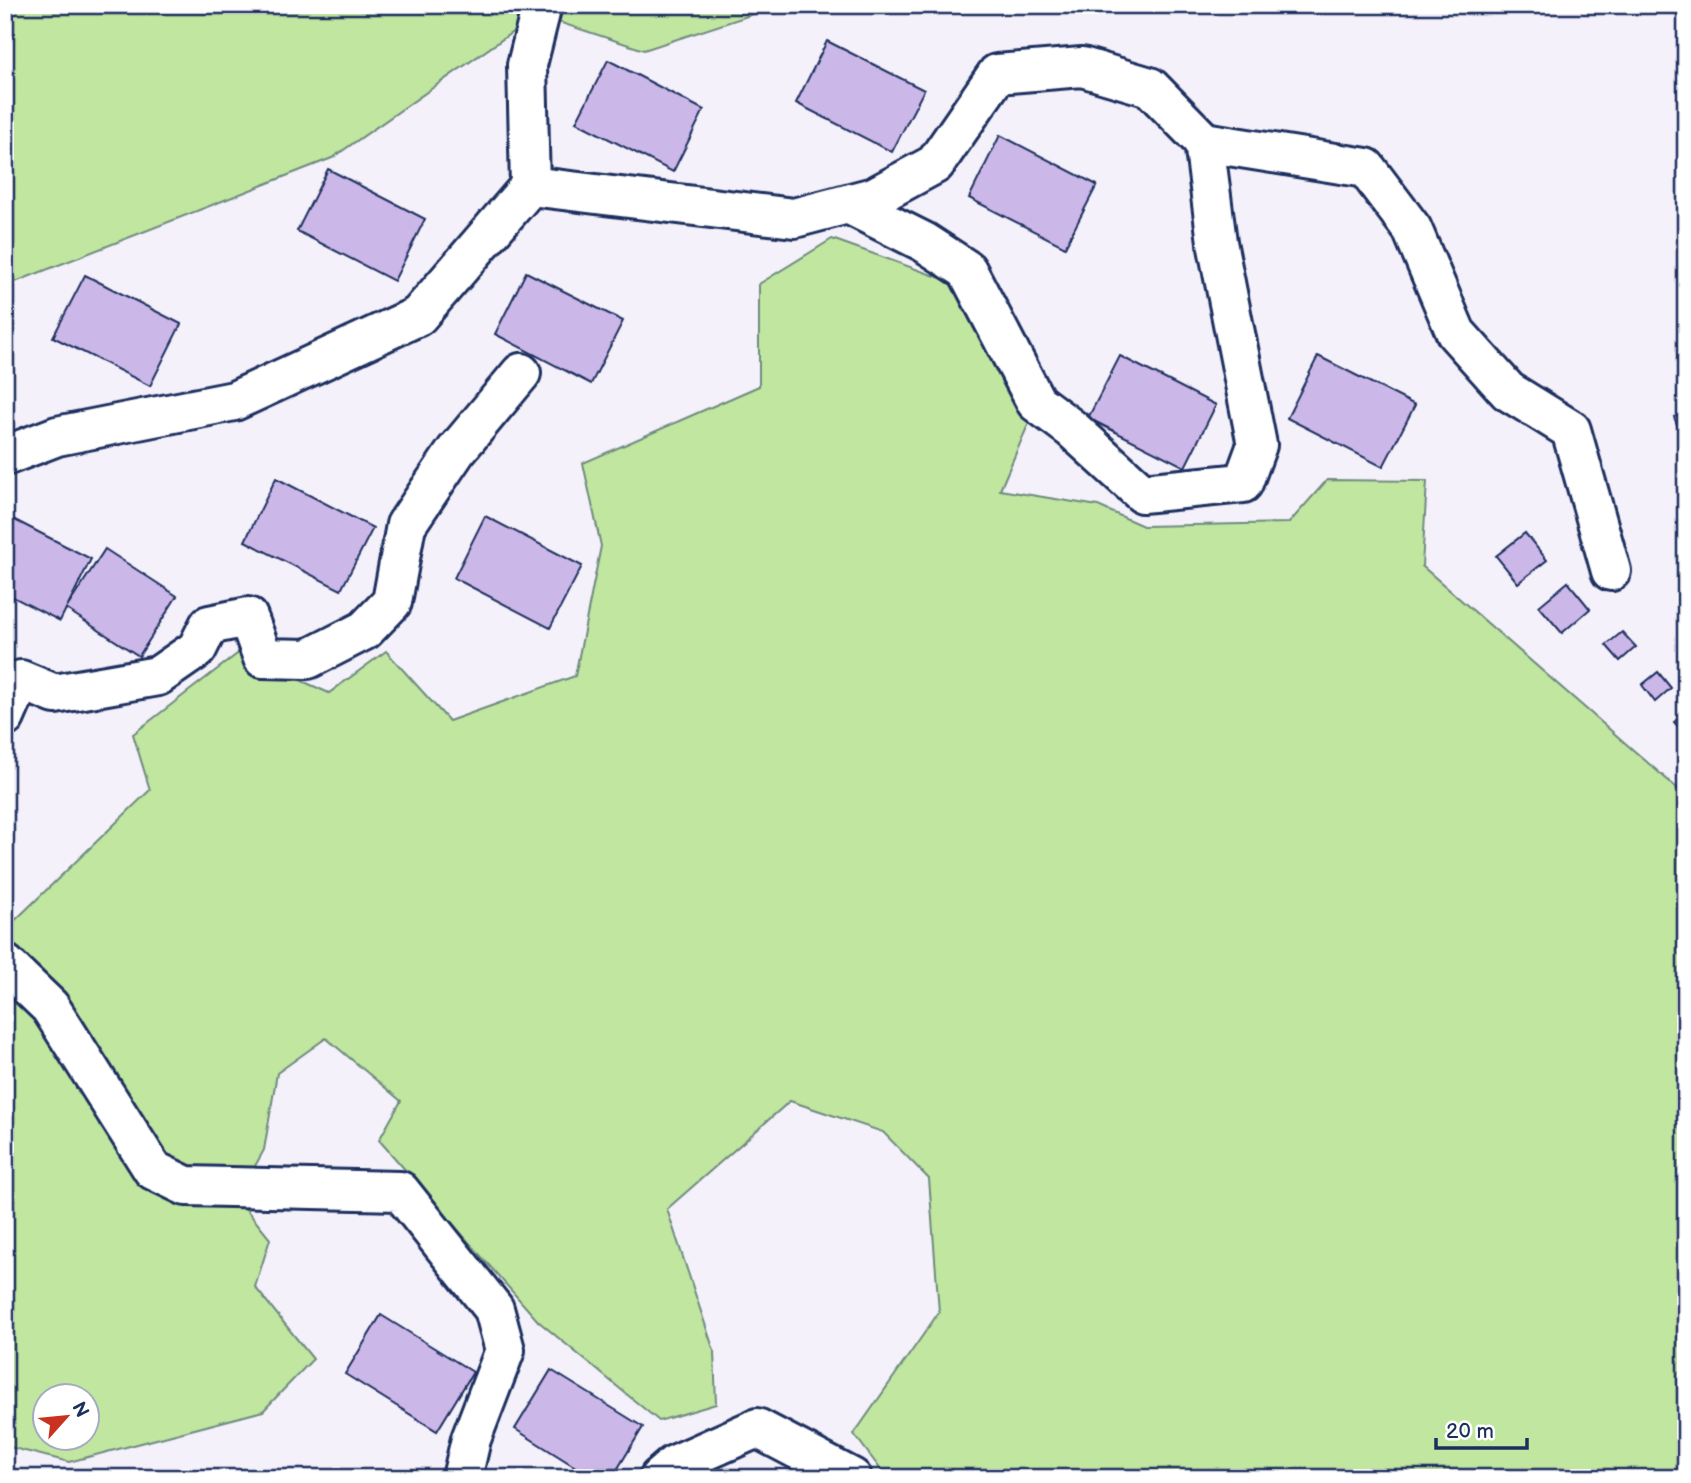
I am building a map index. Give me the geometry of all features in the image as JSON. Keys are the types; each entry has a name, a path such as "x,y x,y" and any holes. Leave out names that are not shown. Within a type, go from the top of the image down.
{"lane":[{"path":"5,456 57,436 234,401 418,316 530,186 527,65 542,5"},
{"path":"530,186 794,218 874,197 935,164 997,74 1082,67 1150,87 1204,142 1366,168 1412,229 1456,333 1507,391 1571,429 1611,571"},
{"path":"848,204 924,242 967,270 1037,402 1072,429 1142,493 1243,483 1257,446 1217,242 1204,142"},
{"path":"5,717 21,680 55,694 158,676 197,649 209,625 248,617 263,658 308,659 365,630 392,601 406,525 456,451 521,373"},
{"path":"5,964 50,1007 153,1170 186,1186 400,1191 494,1309 505,1350 471,1438 462,1478"},
{"path":"659,1478 674,1465 757,1428 852,1478"}],"green space":[{"path":"5,5 781,5 644,50 537,15 332,158 5,286"},
{"path":"832,239 952,282 1031,418 1000,490 1098,506 1143,526 1289,523 1327,480 1427,481 1422,566 1686,796 1686,1478 887,1478 854,1434 939,1312 929,1179 883,1132 790,1101 667,1209 714,1351 716,1404 659,1421 538,1321 379,1140 401,1101 326,1038 277,1073 264,1150 237,1198 270,1239 255,1287 313,1359 263,1411 69,1462 5,1446 5,930 150,790 133,734 272,627 282,672 329,693 386,651 449,721 575,676 601,546 583,463 759,386 759,284"}],"building":[{"path":"827,41 924,90 892,152 796,103"},
{"path":"608,60 704,110 673,172 576,122"},
{"path":"1000,135 1097,185 1065,247 969,198"},
{"path":"328,169 425,219 394,281 297,231"},
{"path":"526,272 623,321 591,384 495,334"},
{"path":"85,275 181,324 150,386 53,337"},
{"path":"1120,356 1216,405 1185,467 1088,418"},
{"path":"1318,356 1415,405 1383,467 1287,418"},
{"path":"1686,412 1686,447 1674,417"},
{"path":"276,478 373,528 341,590 245,541"},
{"path":"5,515 91,559 60,621 5,593"},
{"path":"485,516 582,566 550,628 454,578"},
{"path":"1525,533 1547,560 1518,583 1496,556"},
{"path":"105,549 177,596 139,656 66,609"},
{"path":"1568,582 1590,609 1562,633 1539,606"},
{"path":"1622,632 1636,647 1620,661 1606,645"},
{"path":"1658,672 1671,688 1655,702 1642,685"},
{"path":"1686,712 1686,735 1674,722"},
{"path":"381,1315 473,1372 437,1431 345,1374"},
{"path":"551,1370 643,1427 612,1478 593,1478 515,1429"}]}
